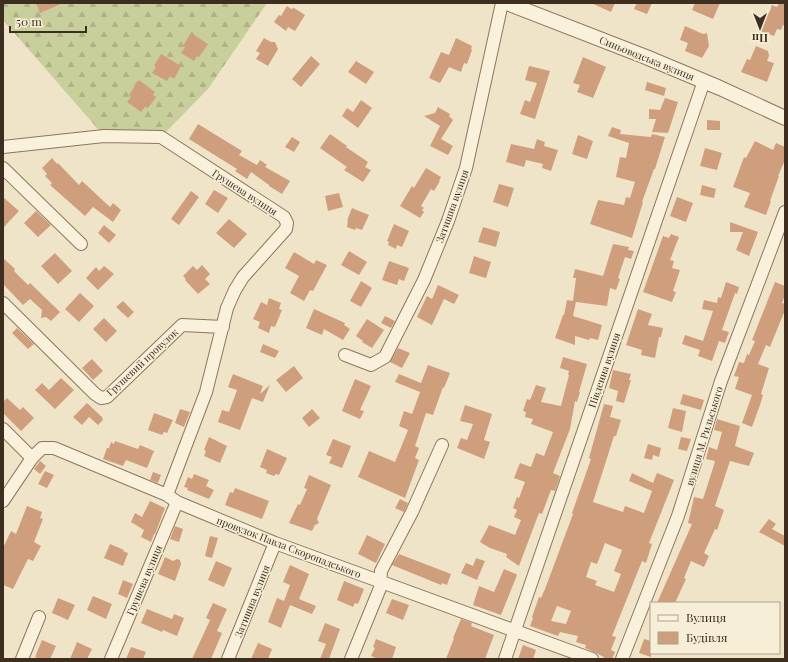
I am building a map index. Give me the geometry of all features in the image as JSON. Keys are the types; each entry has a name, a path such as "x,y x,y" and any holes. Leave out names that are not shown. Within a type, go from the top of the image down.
{"street":[{"name":"Затишна вулиця","path":"345,355 371,365 385,357 424,280 448,221 466,168 502,3"},
{"name":"Синьоводська вулиця","path":"507,3 704,81 785,118"},
{"name":"Південна вулиця","path":"505,659 704,81"},
{"name":"Грушева вулиця","path":"3,147 104,136 161,137 284,217 288,223 286,228 243,277 227,308 206,392 172,498 112,659"},
{"path":"3,168 81,244"},
{"name":"вулиця М. Рильського","path":"622,659 678,516 721,381 785,212"},
{"name":"Грушевий провулок","path":"3,304 95,394 101,398 107,397 182,325 223,327"},
{"path":"3,429 32,458 3,501"},
{"path":"351,659 380,588 381,571 412,512 442,445"},
{"name":"провулок Павла Скоропадського","path":"32,458 42,448 54,448 275,543 592,659"},
{"name":"Затишна вулиця","path":"228,659 275,543"},
{"path":"22,659 39,617"}],"green space":[{"path":"3,3 267,3 208,89 161,137 104,136 3,20"}],"building":[{"path":"36,3 63,3 40,13"},
{"path":"591,3 615,3 611,12"},
{"path":"637,3 652,3 647,14 634,9"},
{"path":"695,3 720,3 713,19 692,10"},
{"path":"779,3 785,3 785,26 783,25 781,30 777,29 774,36 760,31 772,5 777,7"},
{"path":"287,6 291,9 294,8 305,15 295,31 288,27 286,31 274,22 279,15 281,16"},
{"path":"685,26 703,34 707,33 709,46 702,58 685,51 688,43 680,40"},
{"path":"191,33 208,44 199,57 197,56 194,61 181,53 185,47 183,46"},
{"path":"264,38 271,42 275,42 278,49 268,66 256,59 260,53 256,51"},
{"path":"456,38 472,46 467,64 464,63 461,72 449,67 440,83 429,78 441,52 449,55"},
{"path":"756,46 768,51 769,56 767,61 774,63 767,82 741,72 747,59 750,60"},
{"path":"161,54 181,66 174,79 170,76 167,81 152,73"},
{"path":"311,56 320,64 301,87 292,79"},
{"path":"583,57 606,67 593,98 577,92 580,85 573,83"},
{"path":"356,61 374,72 366,84 348,72"},
{"path":"529,66 550,71 535,119 520,114 525,100 530,102 537,83 525,80"},
{"path":"139,80 155,92 153,95 156,97 148,108 145,107 141,112 127,102 131,97 129,95"},
{"path":"647,82 666,88 664,96 645,90"},
{"path":"665,98 678,102 668,133 652,132 656,119 649,119 649,109 660,110"},
{"path":"361,100 372,108 358,128 342,116 347,108 353,112"},
{"path":"438,107 450,114 449,116 453,120 441,139 453,146 448,155 430,146 440,126 424,116 435,113"},
{"path":"707,120 720,121 720,130 707,130"},
{"path":"198,124 242,151 239,155 257,165 260,160 267,165 265,167 290,181 282,194 251,172 247,179 235,171 237,169 189,139"},
{"path":"612,127 621,130 620,134 651,137 652,134 665,137 655,169 642,202 632,238 590,224 598,200 624,205 626,197 630,198 635,182 616,177 620,157 626,158 629,143 608,136"},
{"path":"330,134 368,162 365,167 371,170 363,182 344,170 347,167 320,148"},
{"path":"578,135 593,141 587,159 572,154"},
{"path":"292,137 300,142 294,152 285,147"},
{"path":"537,139 545,142 544,146 558,150 551,171 542,168 543,164 526,160 524,167 506,162 511,144 534,149"},
{"path":"755,141 773,150 776,143 785,147 785,160 778,176 766,215 744,207 750,193 733,187 744,157 746,158"},
{"path":"705,148 722,153 717,170 700,166"},
{"path":"52,158 79,185 82,181 110,207 113,203 121,210 113,222 93,207 85,216 50,185 52,183 45,176 47,174 42,168"},
{"path":"426,168 441,177 434,191 431,189 421,206 424,208 422,210 424,212 420,218 400,206 412,186 414,188"},
{"path":"499,184 514,188 508,207 493,202"},
{"path":"702,185 716,189 714,198 700,195"},
{"path":"214,190 228,198 218,213 205,204"},
{"path":"191,191 199,197 179,225 171,219"},
{"path":"339,193 343,207 328,211 325,196"},
{"path":"3,197 19,211 3,228"},
{"path":"677,197 693,203 686,222 670,216"},
{"path":"352,208 369,215 362,230 356,228 355,230 347,227 348,218"},
{"path":"36,211 51,225 38,237 24,223"},
{"path":"229,219 247,234 234,248 216,233"},
{"path":"730,222 758,232 749,256 736,250 743,232 730,232"},
{"path":"394,224 409,231 402,247 397,245 396,249 388,245 389,242 387,241"},
{"path":"104,225 116,235 109,243 98,233"},
{"path":"483,227 500,232 496,247 478,242"},
{"path":"671,234 679,237 670,260 674,261 672,268 680,270 673,291 676,292 672,302 643,292 663,236 669,238"},
{"path":"613,244 629,247 628,250 634,251 631,259 625,257 618,278 620,279 616,290 610,288 607,306 576,302 573,316 602,325 598,340 590,338 589,340 575,336 575,345 555,338 564,315 567,300 573,301 576,278 573,278 575,269 603,276"},
{"path":"349,251 367,262 359,275 341,265"},
{"path":"294,252 314,264 316,260 327,265 313,291 310,290 304,301 290,293 299,276 285,268"},
{"path":"55,253 72,271 58,284 41,266"},
{"path":"474,256 491,262 486,278 469,273"},
{"path":"3,258 15,269 14,271 28,285 30,283 60,312 51,321 46,317 41,318 42,310 30,299 23,305 3,284"},
{"path":"389,261 409,268 404,281 399,279 397,285 382,280"},
{"path":"202,265 210,274 205,279 210,284 198,294 183,276 193,266 197,270"},
{"path":"104,266 114,274 98,290 86,278 96,267 99,271"},
{"path":"361,281 372,288 361,307 350,301"},
{"path":"726,282 739,287 737,294 735,293 722,330 729,332 725,343 719,341 712,361 698,356 700,350 682,344 685,335 703,341 713,311 702,309 704,300 717,303 718,297 721,298"},
{"path":"775,282 785,286 785,295 782,303 785,304 785,310 770,347 766,345 758,364 769,368 761,394 763,395 752,427 742,423 752,395 735,389 739,377 734,376 739,362 744,363 747,354 749,355 755,341 752,340"},
{"path":"438,285 459,295 454,304 444,299 432,325 417,317 427,296 432,299"},
{"path":"80,293 94,306 79,322 65,309"},
{"path":"269,298 281,303 279,309 282,310 275,327 271,326 269,333 258,328 260,322 253,319 261,302 267,305"},
{"path":"123,301 134,312 128,318 116,307"},
{"path":"314,309 345,323 344,325 350,329 343,340 324,329 322,335 306,328"},
{"path":"638,309 652,314 648,325 663,328 661,337 659,337 655,358 641,355 642,350 626,345"},
{"path":"385,316 395,321 391,328 381,323"},
{"path":"104,318 117,331 106,342 93,329"},
{"path":"367,319 384,330 372,348 356,336"},
{"path":"17,328 34,344 28,349 12,333"},
{"path":"263,344 279,351 275,358 260,352"},
{"path":"398,348 410,353 402,368 390,362"},
{"path":"563,357 587,364 577,402 575,401 570,429 553,473 560,476 555,491 551,490 542,514 539,513 519,566 506,557 507,554 490,548 480,542 489,525 515,535 521,520 514,517 517,510 513,508 517,497 519,498 525,482 514,478 520,463 531,467 536,453 544,456 553,432 531,424 533,419 525,417 526,412 523,411 527,399 530,400 536,385 546,388 541,402 561,406 569,375 569,371 560,368"},
{"path":"92,359 103,371 93,380 82,368"},
{"path":"428,365 450,373 444,388 443,387 433,415 426,413 415,446 419,448 415,458 419,460 405,498 358,477 369,451 395,462 408,430 399,426 404,411 412,414 420,392 395,382 399,374 421,383"},
{"path":"294,366 303,378 286,392 276,380"},
{"path":"613,370 631,374 629,380 631,380 624,403 616,401 618,391 609,388"},
{"path":"233,374 263,386 260,394 270,385 263,402 252,398 240,430 218,422 222,410 229,412 237,390 228,387"},
{"path":"61,378 74,390 55,409 35,390 42,383 49,390"},
{"path":"355,379 371,386 360,410 364,411 360,419 342,411"},
{"path":"683,394 704,400 701,410 680,404"},
{"path":"7,398 20,410 23,407 34,418 21,431 3,413 3,402"},
{"path":"87,403 103,418 98,425 89,417 82,425 73,417"},
{"path":"604,404 613,406 610,417 621,420 616,436 614,436 593,502 623,512 625,506 644,513 652,491 629,481 632,473 653,483 657,473 674,480 649,543 652,544 646,563 642,561 612,636 616,637 611,650 615,652 612,659 603,659 604,657 585,648 586,645 576,642 578,636 560,632 558,636 530,626 539,597 541,598 545,589 573,514 572,513 591,459 589,458","holes":["605,543 622,550 614,571 621,574 614,592 595,585 597,581 586,577 591,562 597,564","557,606 571,611 566,624 551,621"]},
{"path":"465,405 492,414 484,440 490,442 484,459 457,448 461,438 467,440 473,424 460,421"},
{"path":"673,408 686,411 682,432 668,428"},
{"path":"180,409 190,412 184,427 175,423"},
{"path":"312,409 320,418 309,427 302,418"},
{"path":"154,413 173,420 167,433 164,432 162,435 148,430"},
{"path":"717,419 740,426 735,446 754,453 749,466 730,461 715,506 724,510 717,530 715,529 704,553 709,556 704,567 691,561 684,578 686,579 675,602 657,602 692,524 688,523 694,497 703,499 715,461 706,459 709,447 717,450 722,432 714,430"},
{"path":"209,437 227,446 220,463 204,456 206,451 204,450"},
{"path":"681,437 691,439 687,451 678,449"},
{"path":"333,439 351,446 342,468 329,463 332,457 326,455"},
{"path":"115,441 138,449 140,445 154,451 147,468 126,460 123,466 103,459 111,442 114,444"},
{"path":"648,444 661,448 659,457 653,455 652,460 644,458"},
{"path":"267,449 287,458 279,475 276,474 274,476 266,473 267,470 260,467"},
{"path":"40,461 46,466 40,474 34,469"},
{"path":"45,471 54,475 47,488 38,484"},
{"path":"153,472 161,475 158,483 150,480"},
{"path":"194,474 209,480 206,486 214,490 209,499 187,490 188,488 184,487 188,477 192,479"},
{"path":"309,475 331,485 317,519 319,523 315,525 312,531 289,523 298,504 300,505 307,489 304,488"},
{"path":"235,488 269,501 262,519 225,505 230,492 233,493"},
{"path":"400,499 408,503 404,512 395,508"},
{"path":"150,501 165,508 151,542 141,537 144,530 131,522 135,513 142,517"},
{"path":"27,506 42,512 40,518 43,519 34,542 41,546 33,561 28,559 13,589 3,585 3,548 11,531 16,534"},
{"path":"769,519 776,524 772,529 785,536 785,546 759,532"},
{"path":"175,526 183,529 179,542 170,539"},
{"path":"367,535 385,544 376,563 358,554"},
{"path":"210,536 218,538 212,558 205,556"},
{"path":"110,544 128,553 123,566 104,558"},
{"path":"399,554 451,574 447,585 442,583 441,585 392,565"},
{"path":"165,557 173,561 177,559 180,560 181,564 175,581 158,574"},
{"path":"476,558 485,561 477,580 461,573 466,563 473,566"},
{"path":"216,561 232,568 224,587 208,580"},
{"path":"290,565 309,574 299,599 316,606 312,614 290,605 281,628 268,622 277,598 284,601 290,585 283,582"},
{"path":"504,569 517,575 501,615 473,605 479,586 494,592"},
{"path":"123,580 133,584 127,598 118,594"},
{"path":"344,581 364,589 358,604 355,603 353,607 337,600"},
{"path":"93,596 112,604 106,619 87,610"},
{"path":"58,598 75,605 68,620 52,613"},
{"path":"392,599 409,605 403,620 386,613"},
{"path":"213,603 227,609 217,631 222,633 211,659 192,659 210,620 206,618"},
{"path":"147,609 172,619 174,614 184,618 177,636 163,630 162,632 141,623"},
{"path":"461,619 472,623 471,626 494,635 485,659 446,659"},
{"path":"325,623 340,629 329,659 320,659 326,644 318,641"},
{"path":"376,639 396,647 392,659 378,659 371,656 375,648 373,647"},
{"path":"644,639 650,641 651,657 639,653"},
{"path":"42,640 56,646 50,659 40,659 35,657"},
{"path":"77,642 92,649 87,659 70,659"},
{"path":"258,643 272,649 268,659 251,659"},
{"path":"523,645 536,650 533,659 518,659"},
{"path":"131,647 146,652 143,659 126,659"}]}
